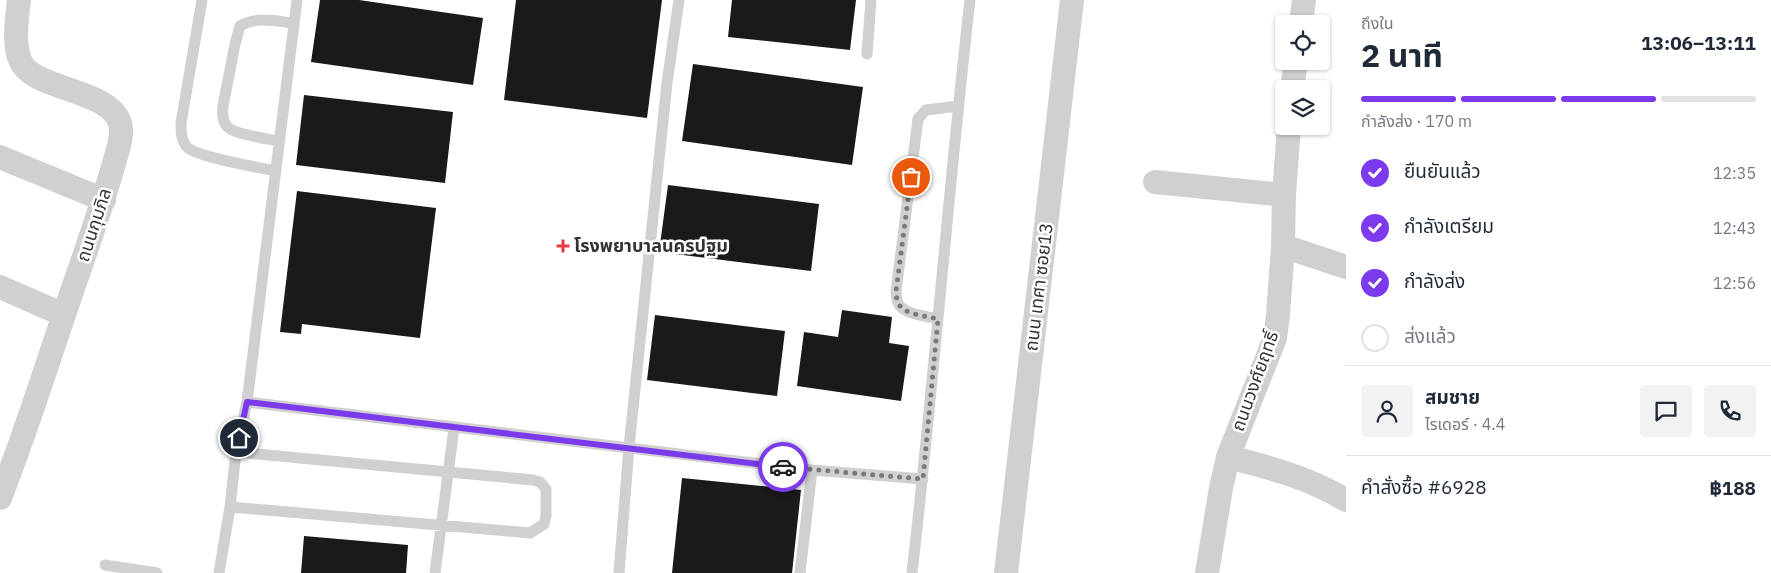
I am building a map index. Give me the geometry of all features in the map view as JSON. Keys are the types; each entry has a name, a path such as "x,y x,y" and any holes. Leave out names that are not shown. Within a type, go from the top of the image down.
{"street":[{"name":"ถนน เทศา ซอย13","path":"1006,573 1072,0"},
{"path":"1302,15 1304,0"},
{"name":"ถนนกุมภิล","path":"0,498 9,450 64,314 104,200 120,140 120,124 114,112 103,103 34,75 21,63 18,52 16,1"},
{"name":"ถนนวงศ์ยฤทธิ์","path":"1207,573 1228,457 1275,338 1283,246 1288,135"},
{"path":"0,157 104,200"},
{"path":"1156,182 1284,194"},
{"path":"1283,246 1346,267"},
{"path":"0,287 64,314"},
{"path":"1228,457 1302,478 1328,489 1346,500"}],"lane":[{"path":"202,0 181,123 182,136 186,147 199,154 275,171"},
{"path":"219,573 230,507 236,452 247,402 297,0"},
{"path":"619,573 629,447 667,83 679,0"},
{"path":"866,54 871,0"},
{"path":"912,573 970,0"},
{"path":"279,141 232,130 225,124 222,116 223,106 240,26 249,21 258,20 293,23"},
{"path":"938,319 903,309 898,303 896,291 918,119 926,110 958,106"},
{"path":"247,402 812,470 923,479"},
{"path":"435,573 454,428"},
{"path":"230,507 530,532 544,524 546,516 546,489 540,482 533,480 236,452"},
{"path":"800,573 812,470"},
{"path":"105,565 157,573"}],"building":[{"path":"320,0 359,0 483,18 473,85 311,62"},
{"path":"516,0 662,0 647,118 504,100"},
{"path":"732,0 856,0 850,50 728,37"},
{"path":"693,64 863,87 852,165 682,141"},
{"path":"304,95 453,112 445,183 296,165"},
{"path":"668,185 819,204 811,271 659,252"},
{"path":"297,191 436,208 420,338 302,324 301,334 280,332"},
{"path":"842,310 892,317 889,343 909,346 901,401 797,386 804,332 838,337"},
{"path":"655,315 785,331 777,396 647,380"},
{"path":"682,478 801,490 792,573 672,573"},
{"path":"304,536 408,545 406,573 301,573"}],"way so far":[{"path":"783,467 923,479 938,319 912,313 903,309 898,303 896,291 911,177"}],"place":[{"name":"โรงพยาบาลนครปฐม","path":"563,246"}],"route":[{"path":"239,438 247,402 783,467"}]}
